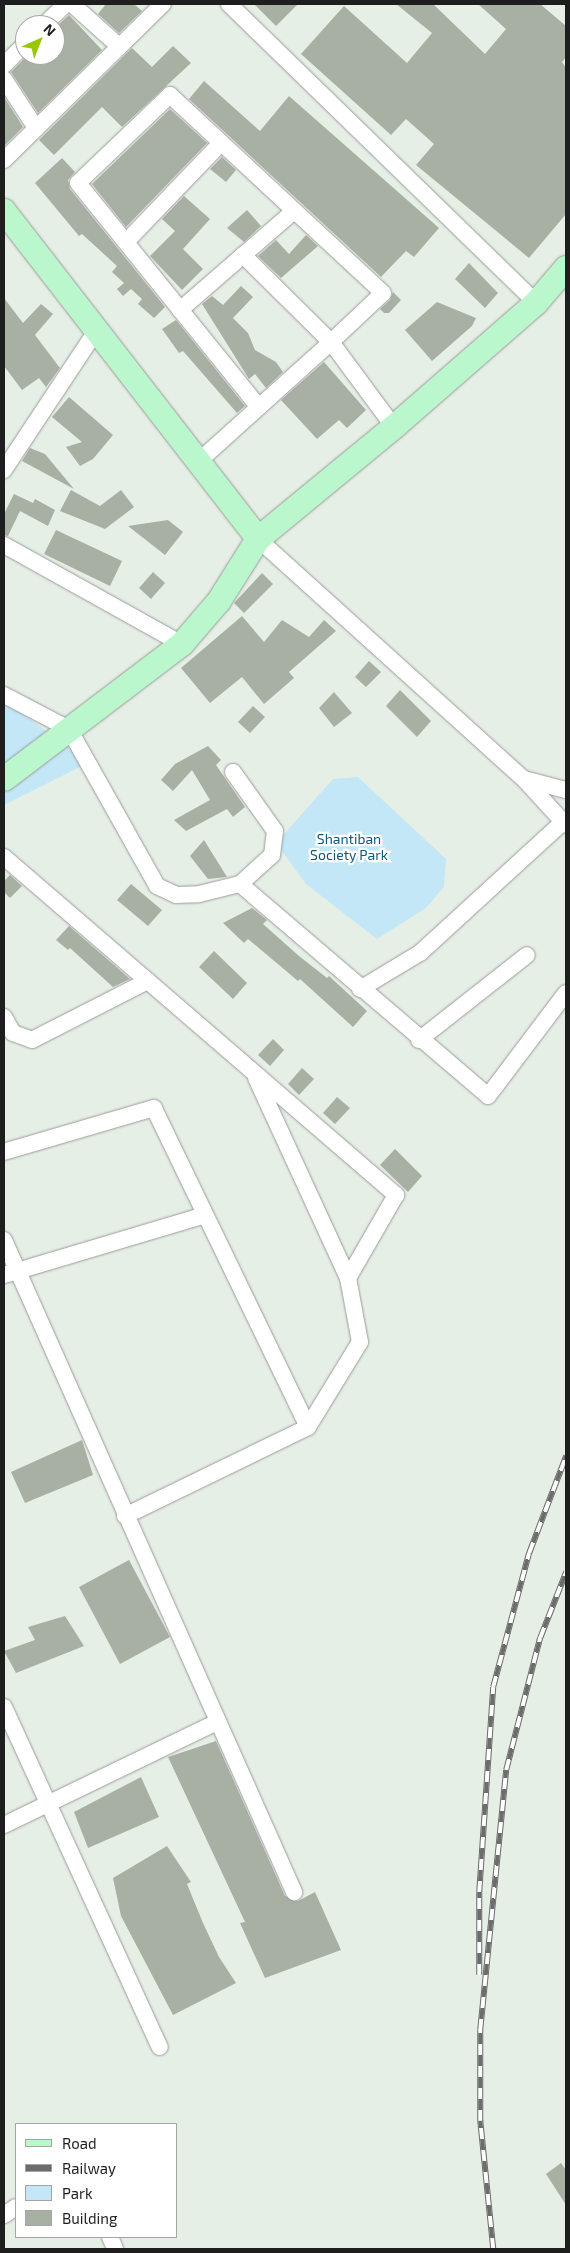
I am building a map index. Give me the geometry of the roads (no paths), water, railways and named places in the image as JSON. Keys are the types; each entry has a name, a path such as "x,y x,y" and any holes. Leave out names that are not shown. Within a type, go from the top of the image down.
{"main road":[{"path":"4,211 258,538"},
{"path":"4,779 182,644 219,601 258,538 394,427 536,303 566,268"}],"street":[{"path":"54,15 66,4"},
{"path":"72,4 120,47"},
{"path":"4,160 163,4"},
{"path":"229,4 536,303"},
{"path":"4,65 15,54"},
{"path":"4,79 36,128"},
{"path":"199,462 331,342 383,293 170,95 78,183 259,407"},
{"path":"126,242 221,143"},
{"path":"180,310 294,211"},
{"path":"243,255 331,342 394,427"},
{"path":"4,470 96,331"},
{"path":"258,538 524,778 565,822 420,953 360,989"},
{"path":"4,545 182,644"},
{"path":"4,695 69,730 157,886 176,895 199,894 240,884 272,855 274,831 233,772"},
{"path":"524,778 566,790"},
{"path":"4,858 396,1195 348,1278"},
{"path":"240,884 419,1040 488,1096 566,993"},
{"path":"419,1040 526,955"},
{"path":"4,1017 13,1033 32,1040 148,981"},
{"path":"125,1516 308,1427 360,1342 348,1278 253,1071"},
{"path":"4,1152 154,1108 308,1427"},
{"path":"10,1272 205,1215"},
{"path":"4,1240 10,1272 125,1516 294,1892"},
{"path":"4,1707 160,2047"},
{"path":"4,1824 217,1722"},
{"path":"4,2215 15,2209"}],"railway":[{"path":"479,1975 479,1892 493,1687 529,1553 566,1456"},
{"path":"493,2249 480,2121 480,2030 506,1770 540,1638 566,1572"}],"park label":[{"name":"Shantiban Society Park","path":"349,848"}]}
